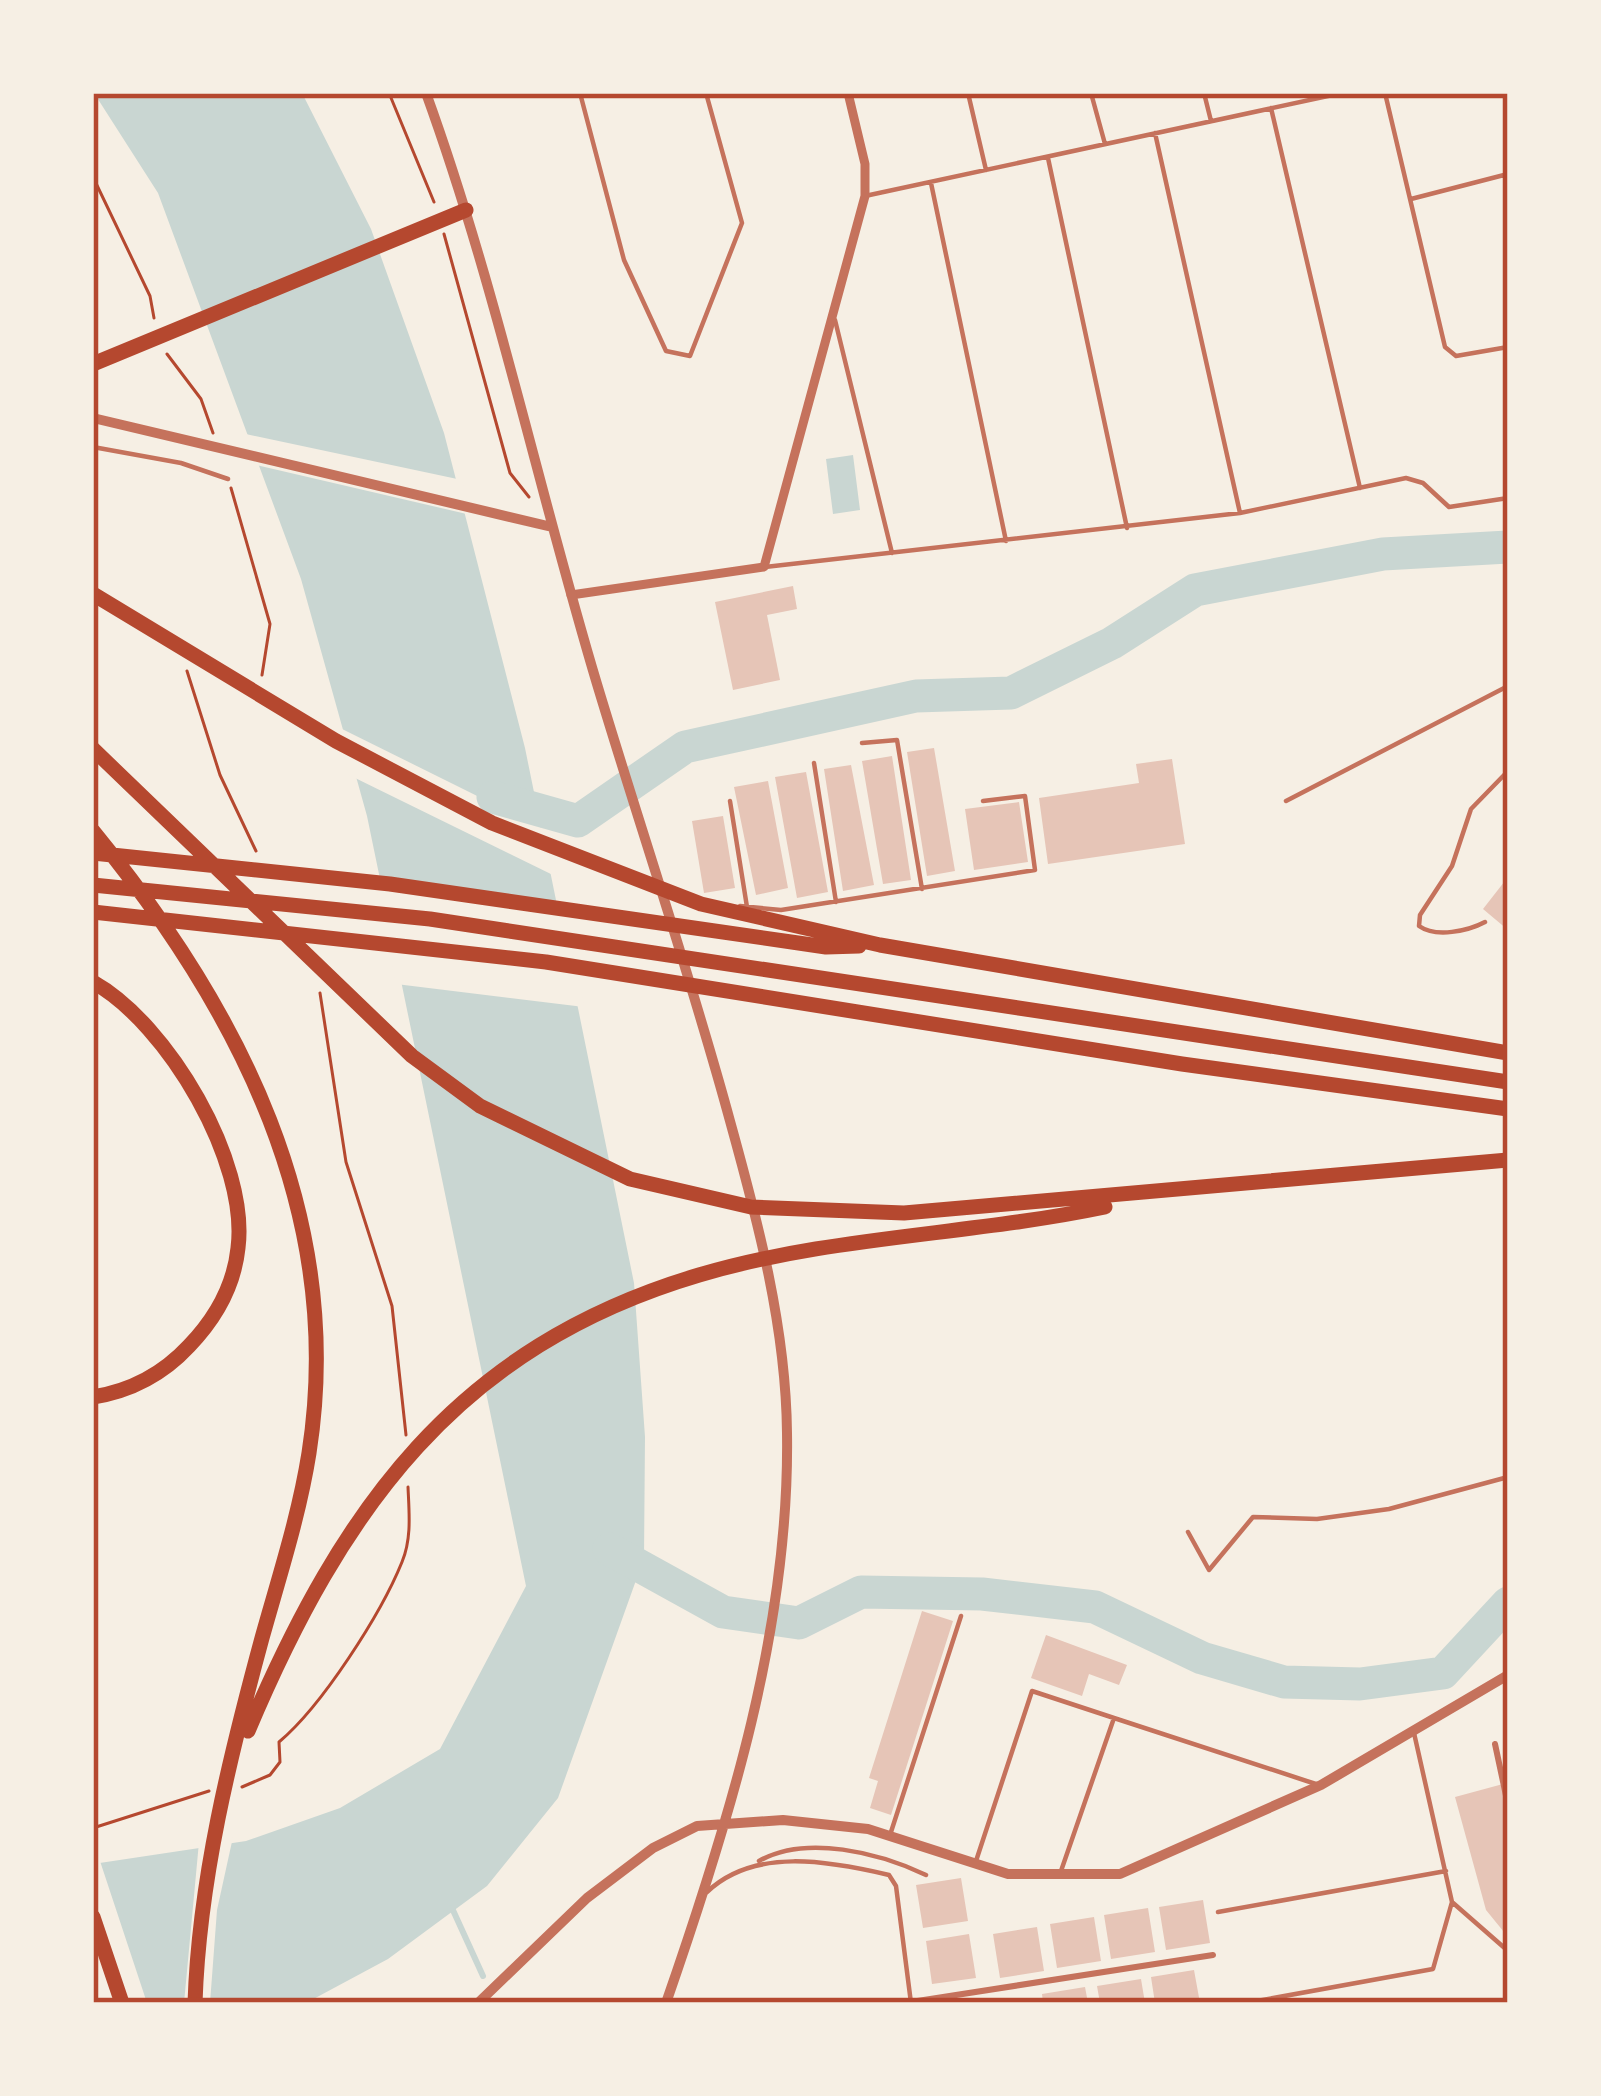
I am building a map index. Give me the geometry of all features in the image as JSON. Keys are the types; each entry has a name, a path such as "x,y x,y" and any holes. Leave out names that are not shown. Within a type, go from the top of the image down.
{"highway":[{"path":"93,364 415,235 466,210"},
{"path":"93,594 336,741 492,823 701,904 744,909 880,945 1508,1053"},
{"path":"93,749 412,1056 480,1106 631,1178 729,1203 801,1213 904,1213 1508,1160"},
{"path":"93,831 195,966 248,1060 276,1131 304,1239 314,1314 308,1454 205,1894 195,2003"},
{"path":"93,854 390,884 826,947 880,945"},
{"path":"93,885 430,919 766,966 1508,1082"},
{"path":"93,912 479,954 781,997 1182,1064 1508,1109"},
{"path":"93,982 146,1027 217,1136 237,1197 238,1247 228,1292 206,1328 176,1361 144,1382 93,1397"},
{"path":"229,1779 302,1607 349,1530 414,1447 488,1381 556,1334 623,1302 700,1274 791,1255 1033,1222 1168,1193"},
{"path":"93,1917 122,2003"}],"street":[{"path":"426,93 466,210 571,595 751,1196 785,1386 782,1523 762,1676 703,1896 666,2003"},
{"path":"571,595 764,567 865,196 865,164 848,93"},
{"path":"93,418 552,527"},
{"path":"478,2003 587,1898 653,1848 697,1826 783,1820 891,1832 1008,1874 1120,1874 1322,1785 1508,1676"},
{"path":"1495,1744 1508,1805"},
{"path":"911,2002 1213,1955"}],"lane":[{"path":"580,93 624,260 666,351 690,356 742,223 706,93"},
{"path":"968,93 986,170"},
{"path":"1091,93 1105,144"},
{"path":"1204,93 1211,121"},
{"path":"865,196 1342,93"},
{"path":"1385,93 1445,346 1456,356 1470,357 1508,347"},
{"path":"1271,109 1360,488"},
{"path":"1155,134 1240,513"},
{"path":"1047,157 1127,528"},
{"path":"1411,200 1504,176 1508,183"},
{"path":"931,182 1006,542"},
{"path":"833,312 892,553"},
{"path":"93,448 182,463 228,479"},
{"path":"764,567 1240,513 1414,478 1441,503 1461,508 1508,498"},
{"path":"1286,801 1508,686"},
{"path":"862,742 897,740 922,889"},
{"path":"814,763 836,902"},
{"path":"1485,922 1448,931 1427,932 1419,926 1420,915 1452,866 1471,809 1508,771"},
{"path":"663,896 781,910 1035,870 1025,796 982,801"},
{"path":"730,801 744,909"},
{"path":"1188,1532 1208,1570 1253,1517 1317,1519 1389,1509 1508,1477"},
{"path":"891,1832 962,1616"},
{"path":"974,1864 1032,1691 1322,1785"},
{"path":"1059,1877 1114,1718"},
{"path":"1246,2003 1433,1970 1434,1950 1452,1902 1414,1733"},
{"path":"703,1896 729,1871 774,1852 806,1848 862,1854 926,1875"},
{"path":"755,1863 851,1866 889,1875 896,1886 911,2002"},
{"path":"1218,1912 1446,1871"},
{"path":"1452,1902 1508,1951"}],"path":[{"path":"389,93 440,223 509,472 552,527"},
{"path":"93,177 150,296 154,320"},
{"path":"159,343 202,399"}],"shaded area":[{"path":"94,93 302,93 371,229 444,433 525,748 634,1283 645,1437 644,1558 558,1798 487,1886 388,1959 306,2003 93,2003 93,1864 246,1841 340,1808 440,1749 526,1586 367,816 301,579 158,193"},
{"path":"853,455 860,510 833,514 826,459"}],"pier":[{"path":"241,433 462,480 471,515 252,464"},
{"path":"336,726 548,831 557,877 349,775"},
{"path":"376,888 565,914 584,1007 396,984"},
{"path":"233,1837 217,1910 210,2003 184,2003 199,1842"},
{"path":"93,1858 99,1858 147,2003 93,2003"}],"building":[{"path":"793,586 797,609 767,615 780,680 733,690 715,602"},
{"path":"934,748 955,871 927,876 907,752"},
{"path":"892,756 911,880 883,884 862,761"},
{"path":"1172,759 1185,844 1048,864 1039,798 1139,783 1136,764"},
{"path":"851,765 874,885 843,891 824,769"},
{"path":"806,772 828,892 797,898 775,777"},
{"path":"768,781 788,888 756,895 734,787"},
{"path":"1019,802 1028,862 974,870 965,809"},
{"path":"723,816 735,888 704,893 692,821"},
{"path":"1508,877 1508,930 1483,909"},
{"path":"922,1611 953,1621 891,1815 870,1808 878,1781 869,1778"},
{"path":"1046,1635 1127,1665 1119,1685 1089,1674 1082,1696 1031,1678"},
{"path":"1503,1784 1508,1803 1508,1937 1486,1910 1455,1797"},
{"path":"961,1878 968,1921 923,1928 916,1885"},
{"path":"1203,1900 1210,1943 1166,1950 1159,1907"},
{"path":"1148,1908 1155,1952 1111,1959 1104,1915"},
{"path":"1094,1917 1101,1961 1057,1968 1050,1924"},
{"path":"1037,1927 1044,1971 1000,1978 993,1934"},
{"path":"969,1934 976,1978 932,1984 926,1941"},
{"path":"1194,1970 1200,2003 1155,2003 1151,1977"},
{"path":"1141,1979 1145,2003 1100,2003 1097,1986"},
{"path":"1085,1987 1088,2003 1043,2003 1042,1994"}],"waterway":[{"path":"493,797 578,821 685,747 916,696 1011,693 1112,643 1195,590 1383,554 1508,547"},
{"path":"609,1549 723,1612 799,1623 861,1592 982,1594 1095,1607 1202,1658 1284,1682 1360,1684 1443,1673 1508,1603"},
{"path":"452,1908 483,1976"}]}
